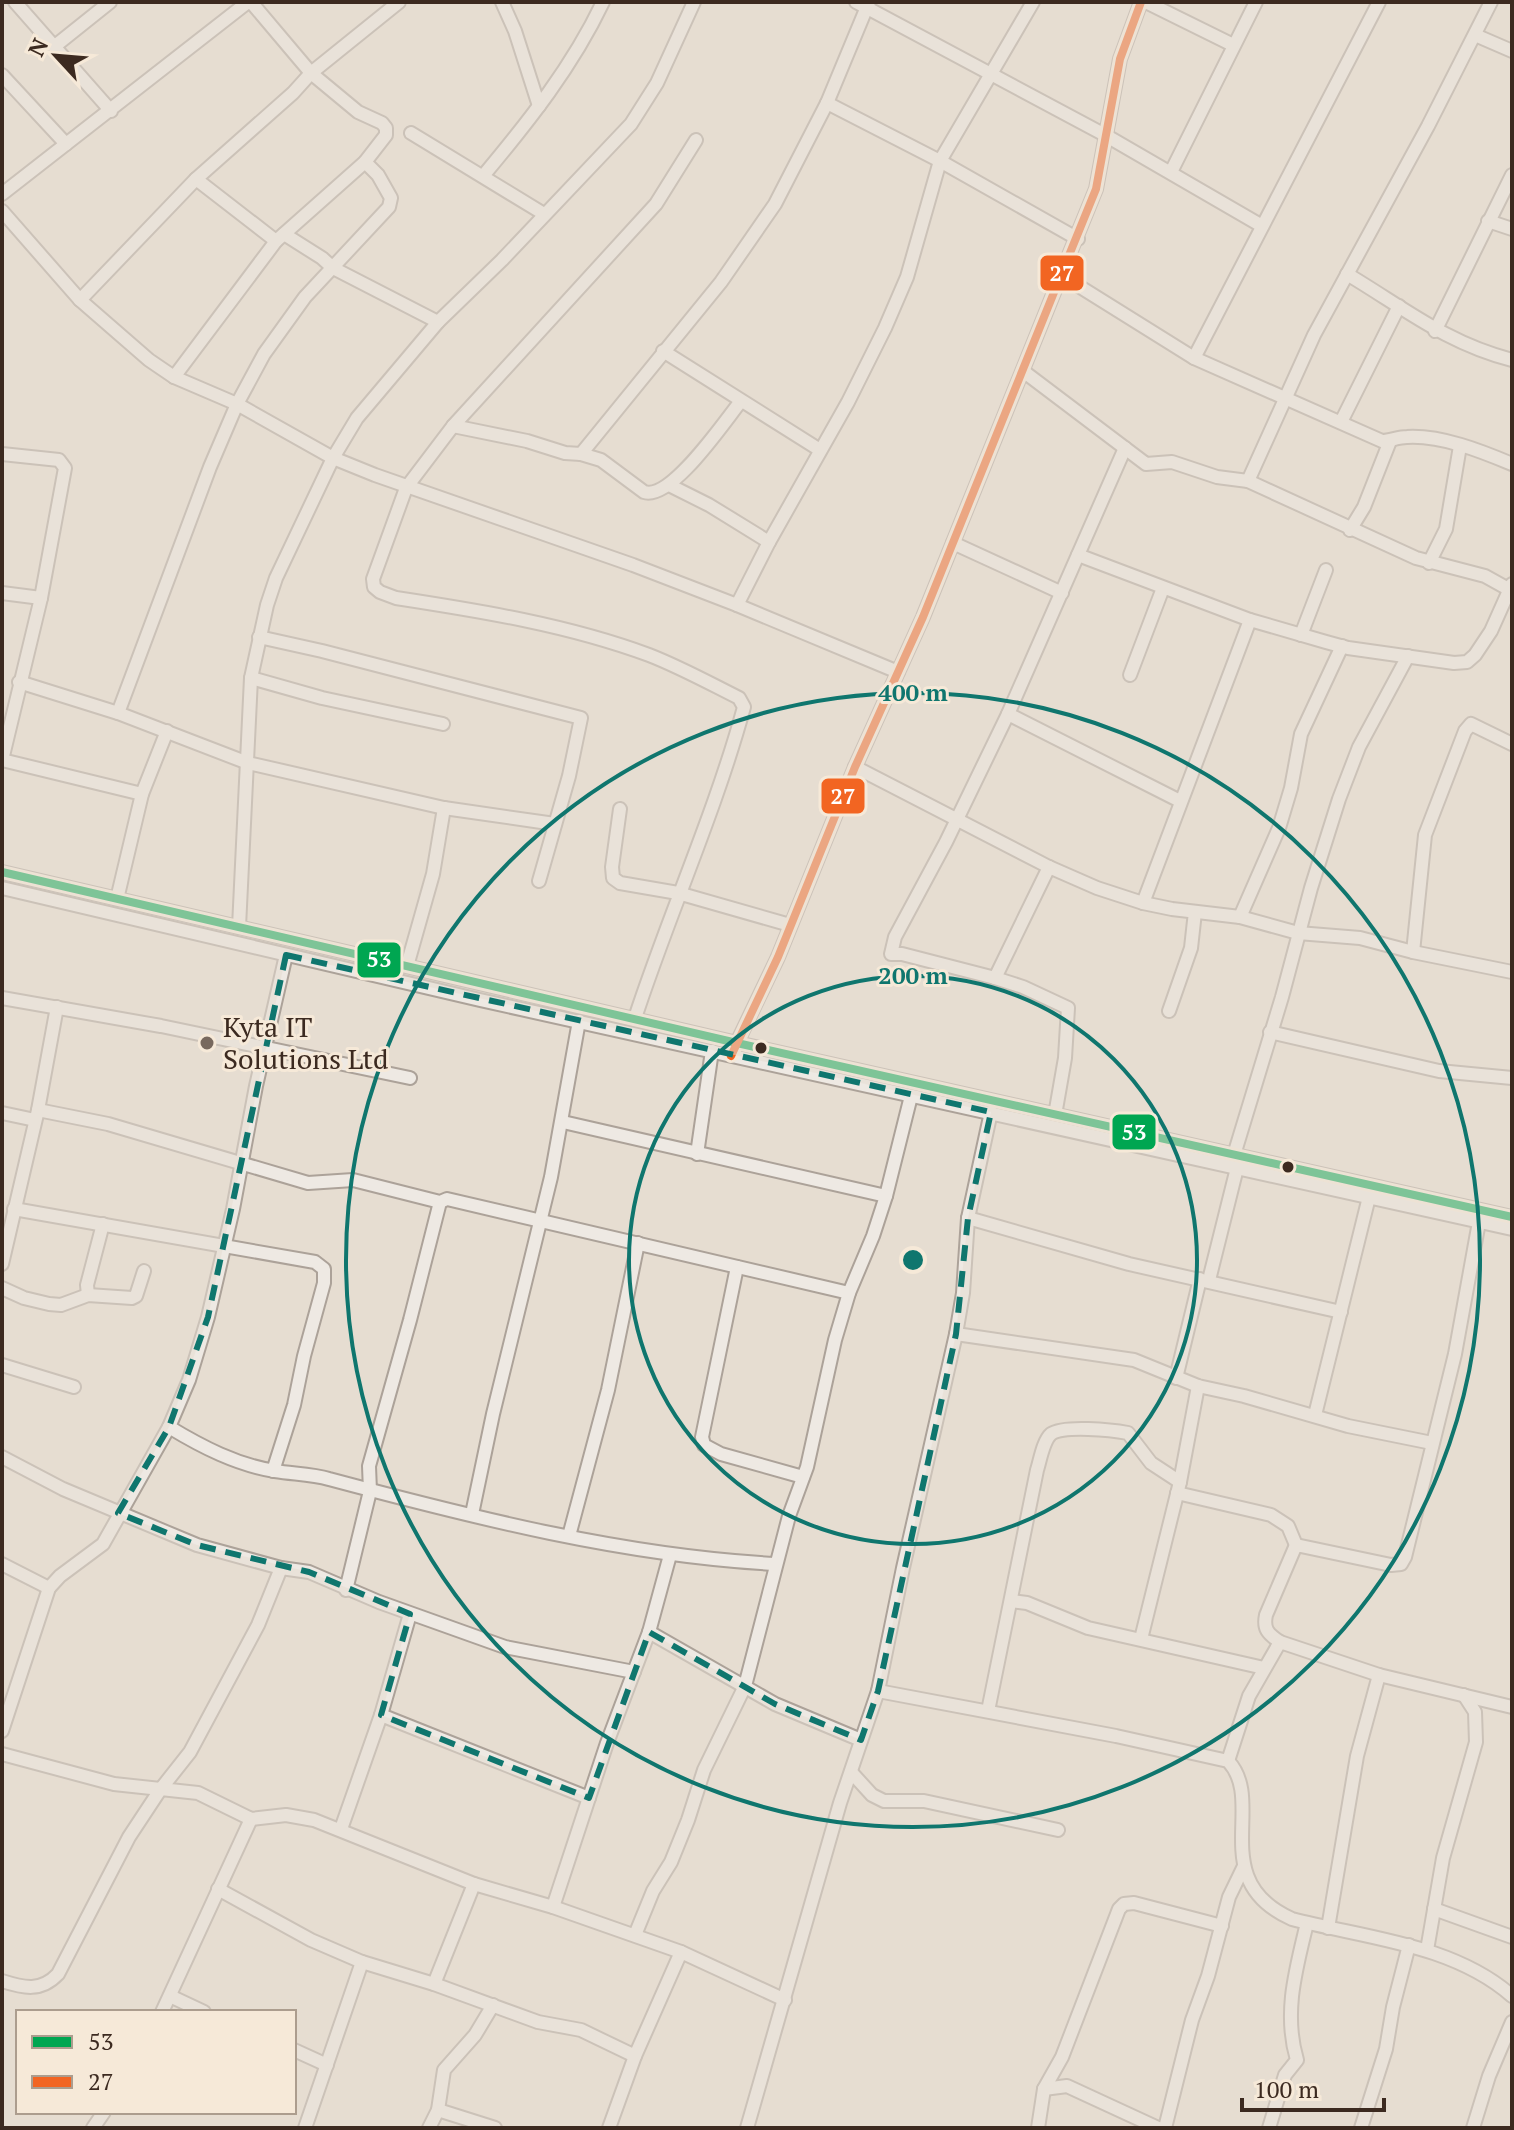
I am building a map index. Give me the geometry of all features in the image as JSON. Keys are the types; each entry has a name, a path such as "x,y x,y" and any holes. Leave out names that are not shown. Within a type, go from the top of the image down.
{"street":[{"path":"15,2 111,111"},
{"path":"55,46 110,2"},
{"path":"2,194 250,2 311,73 358,112 382,123 386,128 382,142 365,162 280,237 174,377"},
{"path":"80,300 196,179 293,93 311,73 399,2"},
{"path":"502,2 515,31 539,106"},
{"path":"483,176 566,71 603,2"},
{"path":"239,927 251,678 259,637 276,578 333,458 357,418 438,322 616,141 644,105 694,2"},
{"path":"737,605 848,402 897,301 940,161 1033,2"},
{"path":"731,1056 953,543 1078,239 1096,189 1120,59 1144,2 1233,45"},
{"path":"1171,172 1256,2"},
{"path":"1194,358 1379,2"},
{"path":"1248,481 1314,335 1491,2"},
{"path":"581,454 721,282 758,229 797,164 827,103 865,4 1105,135 1262,226"},
{"path":"1475,35 1512,51"},
{"path":"2,75 66,144"},
{"path":"827,103 940,161 1078,239"},
{"path":"411,133 544,214"},
{"path":"635,1018 678,893 726,774 743,703 696,676 651,656 522,620 396,598 380,592 374,587 373,579 406,488 453,426 656,204 696,140"},
{"path":"118,713 237,404 264,354 305,297 389,207 391,198 378,175 365,162"},
{"path":"1435,331 1512,175"},
{"path":"196,179 280,237 438,322"},
{"path":"2,211 80,300 149,360 174,377 237,404 333,458 406,488 508,521 737,605 898,672"},
{"path":"1488,221 1512,229"},
{"path":"1347,274 1435,331 1512,360"},
{"path":"1061,275 1194,358 1382,441 1403,436 1416,437 1460,446 1512,464"},
{"path":"1341,422 1399,306"},
{"path":"663,351 820,450"},
{"path":"1023,371 1146,464 1172,462 1217,477 1248,481 1350,530 1429,563 1485,576 1511,589 1491,631 1475,655 1467,662 1454,663 1342,646 1301,635 1250,620 1078,555"},
{"path":"453,426 601,460 644,492 652,494 669,485 689,466 741,401"},
{"path":"1350,530 1364,507 1390,441"},
{"path":"1429,563 1446,529 1460,446"},
{"path":"1055,1115 1065,1058 1068,1008 995,978 902,954 891,954 895,937 946,842 1008,714 1125,448"},
{"path":"2,454 59,460 65,468 41,598 2,760 142,794"},
{"path":"669,485 709,505 769,542"},
{"path":"953,543 1062,593"},
{"path":"1301,635 1326,570"},
{"path":"1130,675 1163,588"},
{"path":"2,593 41,598"},
{"path":"1143,903 1250,620"},
{"path":"259,637 548,707 581,718 569,776 539,881"},
{"path":"1240,917 1282,820 1301,734 1342,646"},
{"path":"1176,1378 1298,933 1350,769 1408,656"},
{"path":"251,678 322,698 443,724"},
{"path":"19,682 118,713 248,763 444,808 555,824"},
{"path":"1008,714 1180,801"},
{"path":"1413,952 1425,835 1465,731 1471,724 1512,744"},
{"path":"117,899 142,794 167,731"},
{"path":"855,767 1049,867 1097,888 1143,903 1240,917 1298,933 1360,938 1512,972"},
{"path":"407,966 433,874 444,808"},
{"path":"620,809 613,878 629,886 678,893 790,925"},
{"path":"995,978 1049,867"},
{"path":"2,872 1055,1115 1369,1197 1512,1229"},
{"path":"59,900 62,885"},
{"path":"3,893 59,900 286,955 911,1096 1512,1217"},
{"path":"1169,1011 1191,948 1195,912"},
{"path":"2,1731 49,1588 103,1544 169,1427 196,1359 224,1248 286,955"},
{"path":"2,998 410,1078"},
{"path":"2,1264 5,1235 37,1115 57,1007"},
{"path":"472,1514 563,1122 579,1021"},
{"path":"1270,1032 1439,1071 1512,1078"},
{"path":"697,1154 712,1051"},
{"path":"635,1935 649,1899 671,1862 704,1770 745,1686 795,1495 803,1477 849,1293 886,1196 911,1096"},
{"path":"747,2128 851,1772 878,1691 956,1334 963,1293 968,1218 991,1112"},
{"path":"2,1113 108,1124 308,1183 353,1180 440,1202 447,1199 849,1293"},
{"path":"563,1122 886,1196"},
{"path":"1315,1415 1369,1197"},
{"path":"346,1590 370,1491 369,1466 440,1202"},
{"path":"14,1209 315,1262 324,1269 324,1283 294,1405 273,1471"},
{"path":"968,1218 1084,1252 1341,1312"},
{"path":"1296,1545 1383,1564 1401,1564 1455,1354 1479,1222"},
{"path":"88,1295 87,1285 103,1224"},
{"path":"569,1536 618,1349 638,1243"},
{"path":"737,1267 702,1437 704,1445 721,1454 803,1477"},
{"path":"2,1288 24,1298 61,1305 88,1295 134,1298 144,1271"},
{"path":"956,1334 1134,1360 1198,1386 1348,1426 1432,1443"},
{"path":"2,1365 74,1387"},
{"path":"1141,1639 1178,1487 1198,1386"},
{"path":"169,1427 200,1446 273,1471 325,1478 569,1536 670,1555 776,1564"},
{"path":"988,1711 1037,1470 1048,1438 1052,1433 1087,1430 1128,1433 1151,1463 1178,1487 1262,1511 1288,1526 1296,1545 1264,1622 1269,1635 1280,1642 1379,1675 1512,1707"},
{"path":"2,1457 63,1489 197,1545 281,1568 309,1572 346,1590 505,1647 634,1672"},
{"path":"553,1907 649,1632 670,1555"},
{"path":"2,1564 49,1588"},
{"path":"2,1981 33,1988 44,1986 58,1974 112,1866 160,1790 190,1752 258,1625 281,1568"},
{"path":"1011,1601 1027,1603 1088,1628 1264,1668"},
{"path":"341,1829 381,1715 410,1614"},
{"path":"649,1632 775,1704 861,1740"},
{"path":"1228,1761 1249,1696 1280,1642"},
{"path":"1328,1928 1357,1756 1379,1675"},
{"path":"878,1691 1228,1761 1239,1778 1241,1788 1244,1866 1262,1900 1276,1912 1307,1923 1427,1950 1462,1965 1512,1996"},
{"path":"1427,1950 1443,1858 1474,1757 1475,1712 1464,1695"},
{"path":"1475,1712 1487,1701"},
{"path":"381,1715 589,1798"},
{"path":"2,1754 114,1784 198,1793 251,1819 299,1817 341,1829 474,1884 553,1907 681,1952 785,2000"},
{"path":"851,1772 872,1795 884,1801 924,1801 1058,1830"},
{"path":"163,2010 251,1819"},
{"path":"1165,2128 1192,2020 1233,1884 1244,1866"},
{"path":"434,1984 474,1884"},
{"path":"218,1889 311,1940 362,1962 434,1984 538,2022 581,2030 635,2056"},
{"path":"1038,2128 1044,2089 1062,2057 1115,1916 1124,1904 1134,1903 1222,1926"},
{"path":"1434,1909 1512,1937"},
{"path":"1269,2128 1285,2075 1297,2060 1290,2032 1290,2008 1307,1923"},
{"path":"1361,2128 1386,2049 1409,1945"},
{"path":"609,2128 635,2056 681,1952"},
{"path":"305,2128 362,1962"},
{"path":"170,1996 200,2010"},
{"path":"429,2128 438,2110 444,2070 475,2035 493,2005"},
{"path":"1473,2128 1489,2076 1512,2022"},
{"path":"296,2051 327,2065"},
{"path":"1044,2089 1067,2086 1158,2128"},
{"path":"438,2110 495,2128"}],"highlighted area":[{"path":"286,955 991,1112 968,1218 956,1334 878,1691 861,1740 775,1704 649,1632 589,1798 381,1715 410,1614 309,1572 197,1545 118,1513 169,1427 208,1317"}],"transit line":[{"name":"27","path":"731,1056 778,957 855,767 923,617 1096,189 1120,59 1141,2"},
{"name":"53","path":"2,872 737,1043 1512,1217"}],"place":[{"name":"Kyta IT Solutions Ltd","path":"207,1043"}]}
